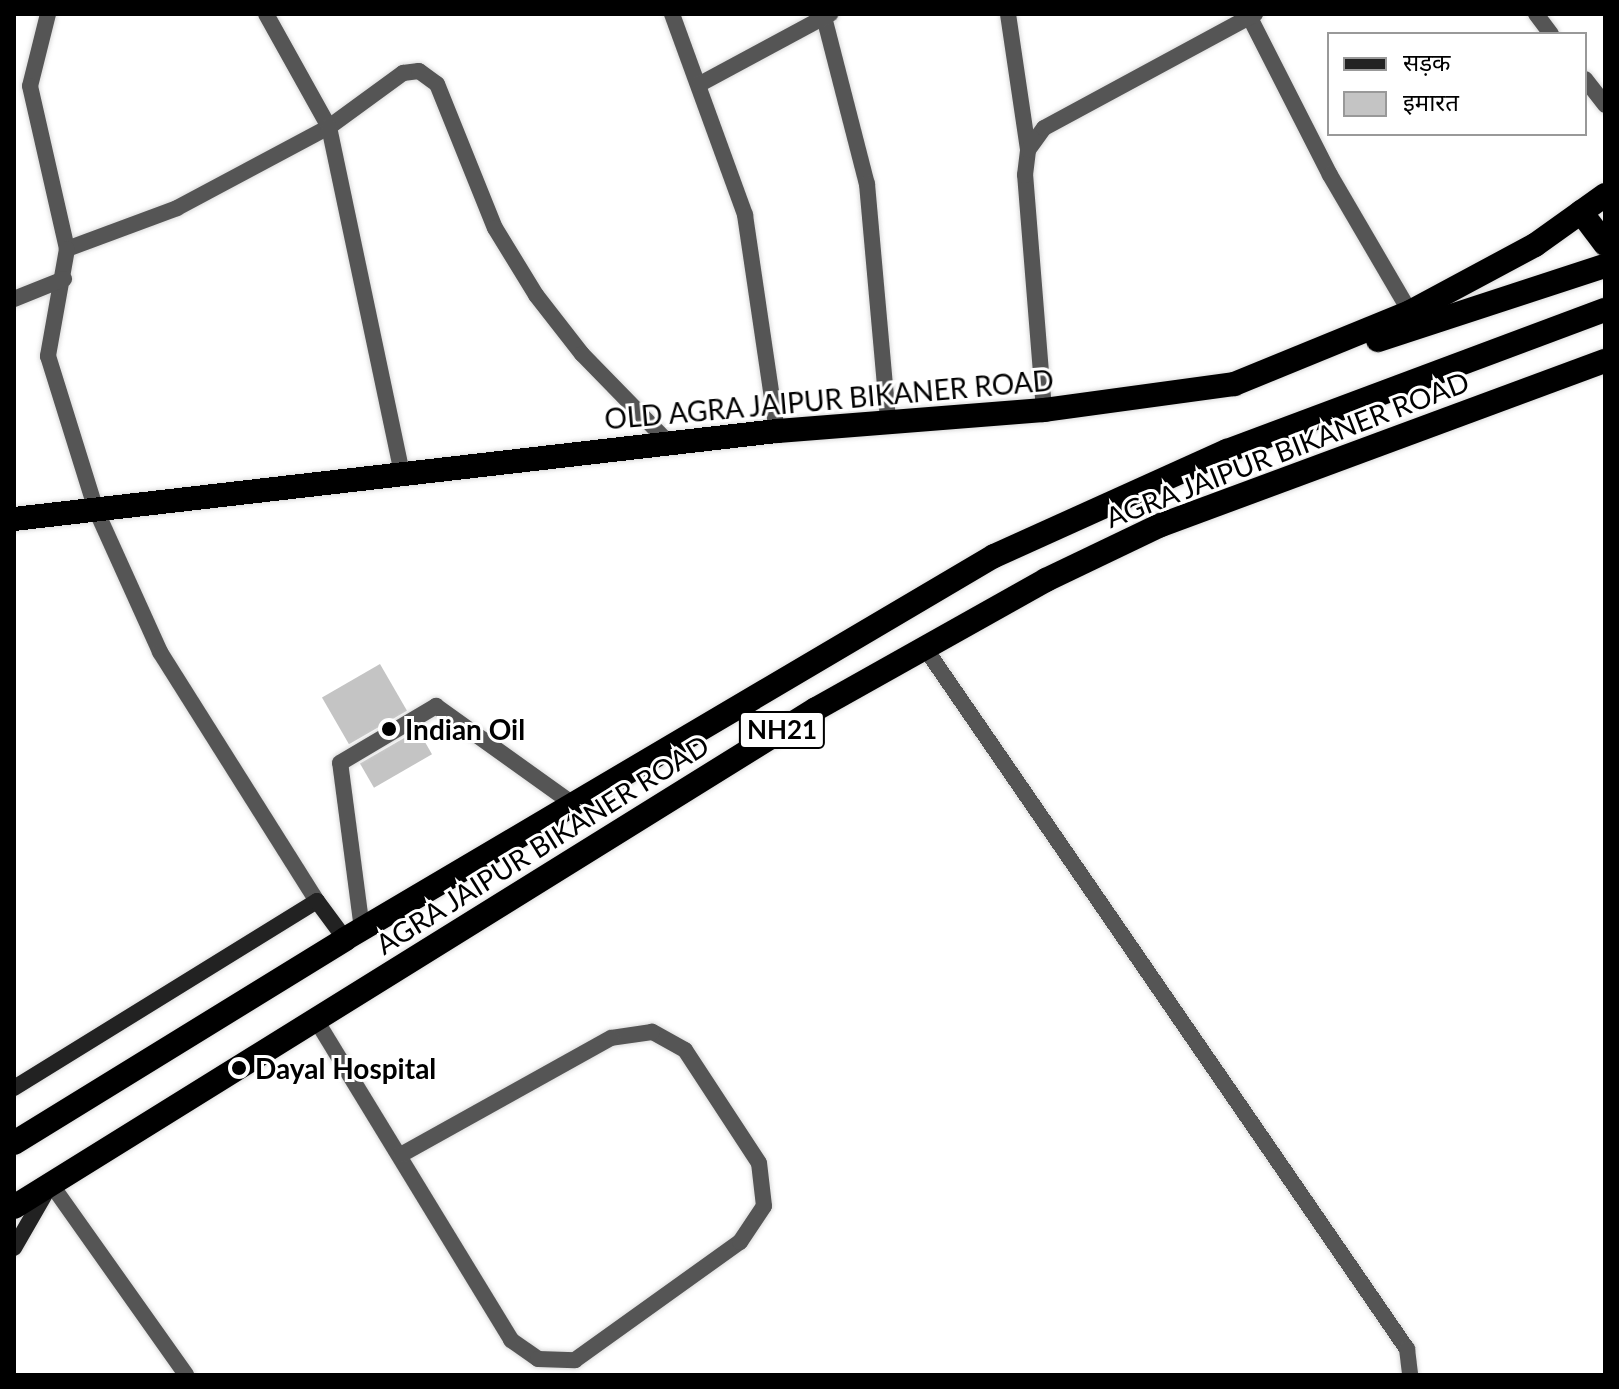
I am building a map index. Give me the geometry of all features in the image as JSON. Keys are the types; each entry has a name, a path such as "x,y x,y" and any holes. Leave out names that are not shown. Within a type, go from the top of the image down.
{"highway":[{"name":"OLD AGRA JAIPUR BIKANER ROAD","path":"14,519 777,431 1044,410 1234,384 1410,312 1535,245 1605,195"},
{"path":"1581,212 1605,244"},
{"path":"1234,384 1605,266"},
{"name":"AGRA JAIPUR BIKANER ROAD","path":"14,1143 353,934 968,571 1097,505 1605,310"},
{"name":"AGRA JAIPUR BIKANER ROAD","path":"14,1207 925,648 1161,525 1605,361"}],"street":[{"path":"48,14 30,86 67,249 48,356 96,510 160,652 317,901 353,934"},
{"path":"266,14 329,127 402,474"},
{"path":"672,14 700,84 745,215 777,431"},
{"path":"1008,14 1028,150 1025,175 1044,410"},
{"path":"1536,14 1550,32"},
{"path":"700,84 802,20 827,15 867,184 888,420"},
{"path":"1028,150 1044,128 1251,15 1330,175 1410,312"},
{"path":"67,249 134,229 329,127 403,73 419,71 437,84 495,228 536,295 582,354 669,443"},
{"path":"1587,82 1605,105"},
{"path":"14,299 64,279"},
{"path":"925,648 1407,1349 1410,1375"},
{"path":"353,934 340,763 436,706 573,804"},
{"path":"14,1088 317,901"},
{"path":"316,1020 511,1340 538,1359 575,1360 740,1242 764,1206 759,1163 685,1050 652,1032 611,1038 401,1155"},
{"path":"14,1248 51,1184 186,1375"}],"building":[{"path":"380,664 407,711 349,744 322,698"},
{"path":"418,730 432,754 374,788 360,764"}],"place":[{"name":"Indian Oil","path":"389,729"},
{"name":"Dayal Hospital","path":"239,1068"}]}
